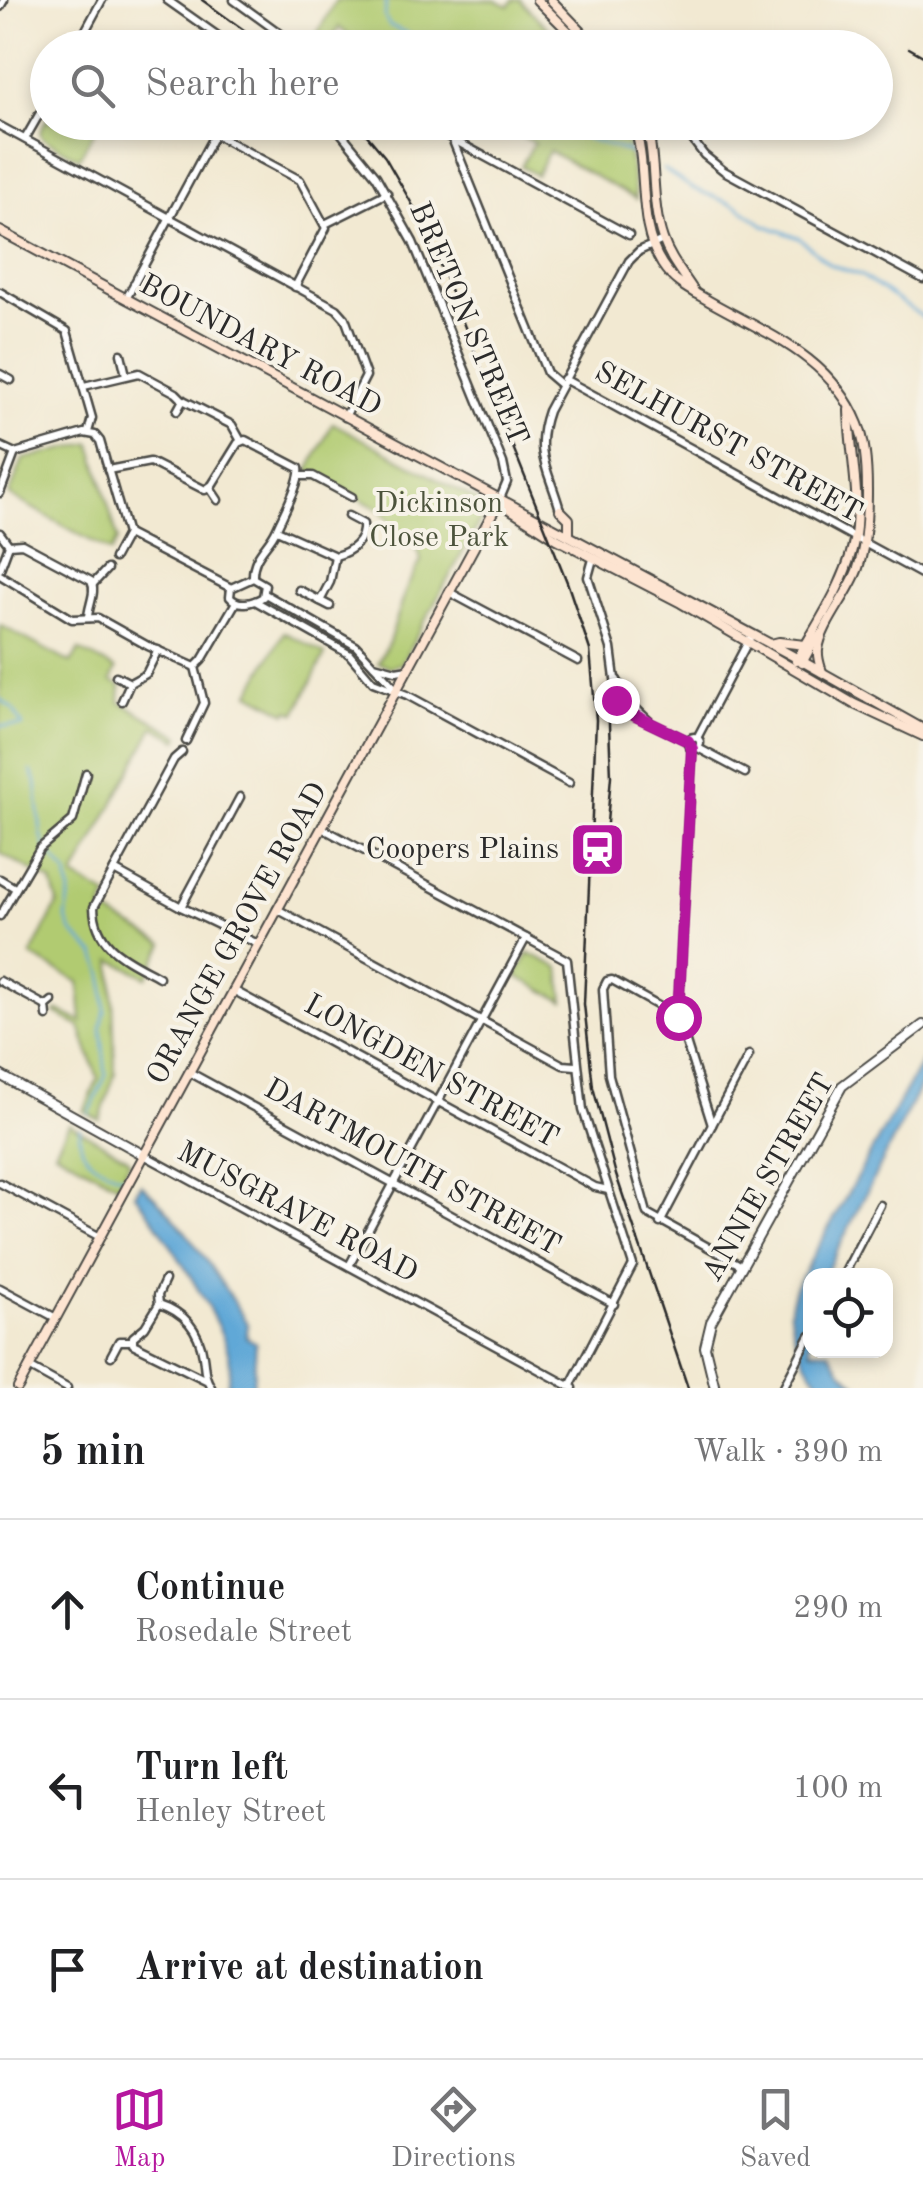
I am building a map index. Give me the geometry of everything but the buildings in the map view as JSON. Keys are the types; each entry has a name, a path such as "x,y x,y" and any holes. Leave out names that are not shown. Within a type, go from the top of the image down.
{"main road":[{"path":"537,0 567,30"},
{"path":"551,0 580,30"},
{"path":"642,140 646,218 652,244 670,276 684,289 806,356 830,378 858,421 864,452 864,543 852,583 818,651 822,672"},
{"path":"648,140 654,152 658,219 664,240 696,293"},
{"name":"BOUNDARY ROAD","path":"0,232 498,501 593,559 681,604 874,714 923,732"},
{"path":"800,660 846,568 854,537 856,503 849,410"},
{"name":"BOUNDARY ROAD","path":"498,501 771,644 923,732"},
{"name":"ORANGE GROVE ROAD","path":"18,1388 498,501"},
{"path":"560,510 569,519 568,535"},
{"path":"795,670 814,640 826,632"},
{"path":"771,644 805,644"}],"street":[{"path":"0,7 4,0"},
{"path":"86,30 102,0"},
{"path":"166,0 209,30"},
{"path":"234,0 275,30"},
{"path":"0,126 341,313 365,371 345,418"},
{"path":"25,140 30,131"},
{"path":"126,299 211,140"},
{"path":"225,140 300,180 325,224 323,236 296,287"},
{"name":"BRETON STREET","path":"346,140 387,193 414,242 503,463 506,482 498,501"},
{"path":"692,140 704,155 731,175 923,279"},
{"path":"453,141 629,235"},
{"path":"453,141 545,369 562,382"},
{"path":"325,224 387,193"},
{"path":"560,510 542,460 540,440 548,410 629,261 664,240"},
{"path":"0,292 67,331 92,424 88,432 15,453 0,446"},
{"path":"121,354 126,375"},
{"path":"0,374 11,380"},
{"path":"84,386 143,374 182,400 232,425 241,441"},
{"name":"SELHURST STREET","path":"562,382 923,574"},
{"path":"177,411 182,400"},
{"path":"88,432 100,441 127,534 114,558"},
{"path":"241,441 253,442 300,468 302,476 278,520 277,530 255,559 253,578"},
{"path":"210,488 241,441"},
{"path":"0,493 15,453"},
{"path":"108,470 150,462 200,489 210,488"},
{"path":"302,476 313,476 352,497"},
{"path":"210,488 218,500"},
{"path":"277,530 335,556 355,547 363,532 362,524 348,516"},
{"path":"0,533 9,545"},
{"path":"127,534 231,588"},
{"path":"9,545 22,544 93,584"},
{"path":"9,545 0,572 72,618 98,618 194,667 201,687 202,711 186,742"},
{"path":"320,600 330,582 335,556"},
{"path":"593,559 588,575 611,648 616,700 621,708 745,773"},
{"path":"88,618 93,584 106,569"},
{"path":"231,588 253,578 264,583 265,594"},
{"path":"231,588 230,596 236,602 254,601 265,594"},
{"path":"299,590 330,606"},
{"path":"449,592 578,661"},
{"path":"265,594 356,646 396,689"},
{"path":"254,601 350,654 373,682 396,689 568,783"},
{"path":"194,667 236,602"},
{"path":"712,1125 678,1017 694,744 752,634"},
{"path":"122,702 130,684 146,674 158,650"},
{"path":"373,664 396,671 408,668"},
{"path":"116,676 130,684"},
{"path":"201,687 211,686"},
{"path":"159,978 113,952 103,941 94,912 174,759 182,752"},
{"path":"0,916 40,848 72,820 86,773"},
{"path":"181,907 240,796"},
{"path":"322,828 567,960 583,1110 632,1257 630,1274 572,1387"},
{"path":"114,870 258,944"},
{"path":"0,880 15,888"},
{"path":"277,909 563,1065 576,1066"},
{"path":"349,1266 526,938"},
{"path":"678,1017 612,980 607,981 603,989 608,1075 647,1214 744,1266"},
{"path":"0,981 49,1004 47,1016"},
{"name":"LONGDEN STREET","path":"233,990 596,1187 609,1190"},
{"name":"ANNIE STREET","path":"714,1386 706,1358 706,1335 842,1086 923,1025"},
{"path":"660,1223 749,1055"},
{"name":"DARTMOUTH STREET","path":"188,1072 614,1304"},
{"name":"MUSGRAVE ROAD","path":"0,1075 572,1387"},
{"path":"0,1183 100,1237"},
{"path":"846,1268 880,1206"},
{"path":"132,1341 159,1304 158,1295 165,1280"},
{"path":"0,1288 56,1318"},
{"path":"159,1304 176,1311 190,1324 203,1351 209,1383"},
{"path":"111,1356 120,1341 132,1341 209,1383"},
{"path":"784,1388 803,1350"},
{"path":"29,1368 67,1388"}],"green space":[{"path":"336,0 495,0 509,6 513,0 520,0 549,30 339,27 319,30"},
{"path":"46,140 89,140 79,158"},
{"path":"528,140 625,140 636,199 549,151 536,175 521,166 534,143"},
{"name":"Dickinson Close Park","path":"333,423 483,504 485,512 401,664 390,667 378,663 421,561 419,552 380,510 308,471"},
{"path":"91,443 118,540 111,552 9,495 23,459"},
{"path":"0,625 71,663 79,650 116,669 111,681 121,686 120,702 180,736 178,740 154,727 74,877 108,896 102,910 164,944 147,977 112,960 115,1073 100,1120 84,1112 98,1079 80,1027 55,1013 57,1010 82,1022 79,982 31,956 58,903 52,882 0,853"},
{"path":"284,632 325,654 296,713 287,713 250,693"},
{"path":"529,953 560,968 564,1001 516,976"},
{"path":"69,1124 128,1158 118,1185 55,1151"}],"water":[{"path":"923,1059 923,1081 829,1268 806,1268"},
{"path":"141,1184 186,1233 248,1325 246,1337 256,1343 253,1388 227,1388 230,1365 219,1328 175,1252 135,1194"},
{"path":"803,1274 803,1354 790,1310"},
{"path":"805,1358 833,1358 860,1388 826,1388"}],"waterway":[{"path":"386,0 385,18 400,30"},
{"path":"593,140 634,154"},
{"path":"663,169 692,188 737,206 764,225 799,238 829,264 862,276 923,317"},
{"path":"0,699 13,709 23,726 0,726"},
{"path":"31,771 46,849 67,874 70,893 66,918 72,932 96,955 103,975 105,1010 101,1029 106,1075 89,1114"},
{"path":"80,1128 82,1147 91,1160 124,1177"}],"railway":[{"path":"202,0 244,30"},
{"path":"909,48 923,56"},
{"path":"371,140 424,225 567,582 590,650 596,720 584,1004 593,1087 616,1175 688,1388"},
{"path":"603,869 611,776 608,699"}],"place":[{"name":"Coopers Plains","path":"598,850"}],"route":[{"path":"616,700 625,711 688,741 692,749 678,1017"}]}
